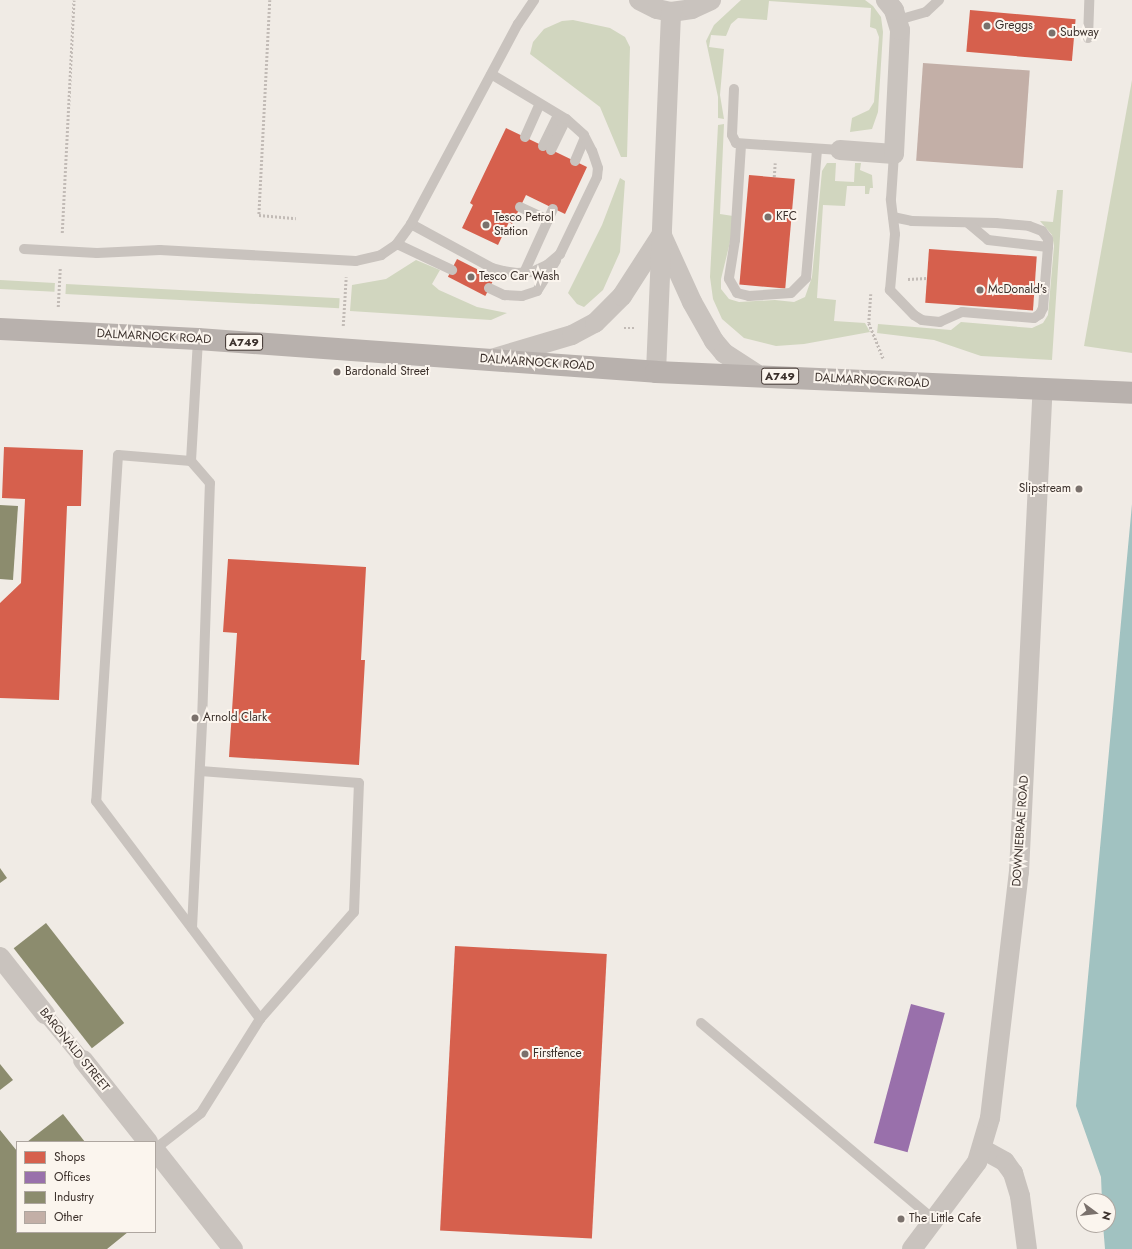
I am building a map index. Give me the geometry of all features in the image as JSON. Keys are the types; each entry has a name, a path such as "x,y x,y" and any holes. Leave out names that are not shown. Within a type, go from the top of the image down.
{"main road":[{"name":"DALMARNOCK ROAD","path":"0,329 198,339 656,372 758,375 1132,393"}],"street":[{"path":"639,0 657,9 671,12 692,9 711,0"},
{"path":"840,150 894,154 900,30 898,20 886,0"},
{"path":"656,372 671,12"},
{"path":"487,360 572,335 595,323 622,296 662,234"},
{"path":"662,234 692,302 714,341 724,353 758,375"},
{"name":"DOWNIEBRAE ROAD","path":"912,1249 963,1183 982,1149 990,1118 1019,872 1043,389"},
{"name":"BARONALD STREET","path":"0,958 147,1141"},
{"path":"982,1149 1005,1162 1013,1173 1020,1196 1027,1249"},
{"path":"156,1151 233,1249"}],"lane":[{"path":"24,249 97,253 160,250 347,261 372,259 397,244 411,224 491,74 534,0"},
{"path":"898,20 926,12 939,0"},
{"path":"1088,38 1089,0"},
{"path":"489,288 504,295 522,296 537,291 560,254 597,177 598,168 585,138 562,117 491,74"},
{"path":"734,89 732,135 734,140 741,145 840,150"},
{"path":"527,138 542,106"},
{"path":"547,148 562,117"},
{"path":"575,161 585,138"},
{"path":"741,145 736,240 728,279 737,293 749,296 791,293 806,278 817,149"},
{"path":"893,218 912,221 996,223 1036,228 1046,235 1048,247 1043,308 1034,318 962,312 940,322 922,320 914,315 890,290 895,234 893,218 891,198 894,154"},
{"path":"520,207 548,220"},
{"path":"524,273 553,209"},
{"path":"968,223 988,240 1048,247"},
{"path":"411,224 492,268 524,273 547,265 560,254"},
{"path":"397,244 452,270"},
{"path":"192,928 200,771 210,483 191,460 198,339"},
{"path":"191,460 118,455 96,801 260,1019"},
{"path":"156,1149 201,1113 260,1019 354,912 359,783 200,771"},
{"path":"701,1023 934,1220"}],"path":[{"path":"58,332 74,0"},
{"path":"270,0 259,215 296,218"},
{"path":"342,350 347,261"},
{"path":"871,294 869,323 892,382"}],"green space":[{"path":"741,0 865,0 873,6 881,17 883,32 878,112 872,129 850,132 852,118 869,110 874,102 879,37 876,29 870,27 871,8 769,1 767,20 738,18 731,24 726,36 711,35 709,47 724,49 720,95 724,119 718,118 718,97 706,41 714,25"},
{"path":"573,20 610,28 625,37 630,47 627,157 621,157 600,107 530,54 533,42 544,29 562,21"},
{"path":"1132,80 1132,353 1084,346"},
{"path":"724,124 720,214 733,216 731,238 721,279 721,289 729,299 739,302 775,300 794,302 805,297 812,277 822,171 827,163 836,163 835,181 854,182 855,163 861,163 860,170 872,175 873,188 870,188 869,194 865,194 865,186 847,186 845,206 823,205 817,298 836,300 834,321 865,323 870,332 804,344 776,346 744,338 722,319 713,299 710,277 718,125"},
{"path":"620,178 625,181 620,252 603,290 584,307 577,304 568,293 602,225"},
{"path":"1057,190 1063,190 1052,360 981,356 934,340 877,333 878,324 951,330 961,322 1032,328 1043,323 1048,315 1054,246 1052,235 1040,221 1053,222"},
{"path":"416,260 440,270 432,284 439,290 477,307 507,313 491,320 350,311 352,285 386,279"},
{"path":"0,280 55,283 54,292 0,289"},
{"path":"66,284 340,298 339,308 65,294"}],"water":[{"path":"1132,504 1132,1249 1105,1249 1104,1233 1116,1233 1116,1193 1102,1193 1101,1177 1076,1106"}],"building: Shops":[{"path":"970,10 1076,19 1072,61 966,52"},
{"path":"506,128 587,167 565,214 526,195 512,224 509,222 498,245 462,228 473,205 470,203"},
{"name":"KFC","path":"749,175 795,179 785,289 739,285"},
{"name":"McDonald's","path":"929,249 1037,257 1033,310 925,303"},
{"name":"Tesco Car Wash","path":"457,259 494,278 485,296 448,277"},
{"path":"4,447 83,450 81,506 67,506 59,700 0,698 0,603 21,583 25,499 2,498"},
{"path":"228,559 366,567 361,660 365,660 359,765 229,757 237,633 223,632"},
{"name":"Firstfence","path":"455,946 607,954 592,1239 440,1231"}],"building: Offices":[{"path":"911,1004 945,1013 908,1152 874,1143"}],"building: Industry":[{"path":"0,505 18,506 13,580 0,579"},
{"path":"0,868 7,878 0,883"},
{"path":"46,923 124,1023 92,1048 14,948"},
{"path":"0,1064 13,1080 0,1090"},
{"path":"63,1114 84,1141 28,1141"},
{"path":"0,1130 16,1150 16,1233 127,1233 107,1249 0,1249"}],"building: Other":[{"path":"923,63 1030,70 1023,168 916,161"}],"place":[{"name":"Greggs","path":"987,26"},
{"name":"Subway","path":"1052,33"},
{"name":"KFC","path":"768,217"},
{"name":"Tesco Petrol Station","path":"486,225"},
{"name":"Tesco Car Wash","path":"471,277"},
{"name":"McDonald's","path":"980,290"},
{"name":"Bardonald Street","path":"337,372"},
{"name":"Slipstream","path":"1079,489"},
{"name":"Arnold Clark","path":"195,718"},
{"name":"Firstfence","path":"525,1054"},
{"name":"The Little Cafe","path":"901,1219"}]}
